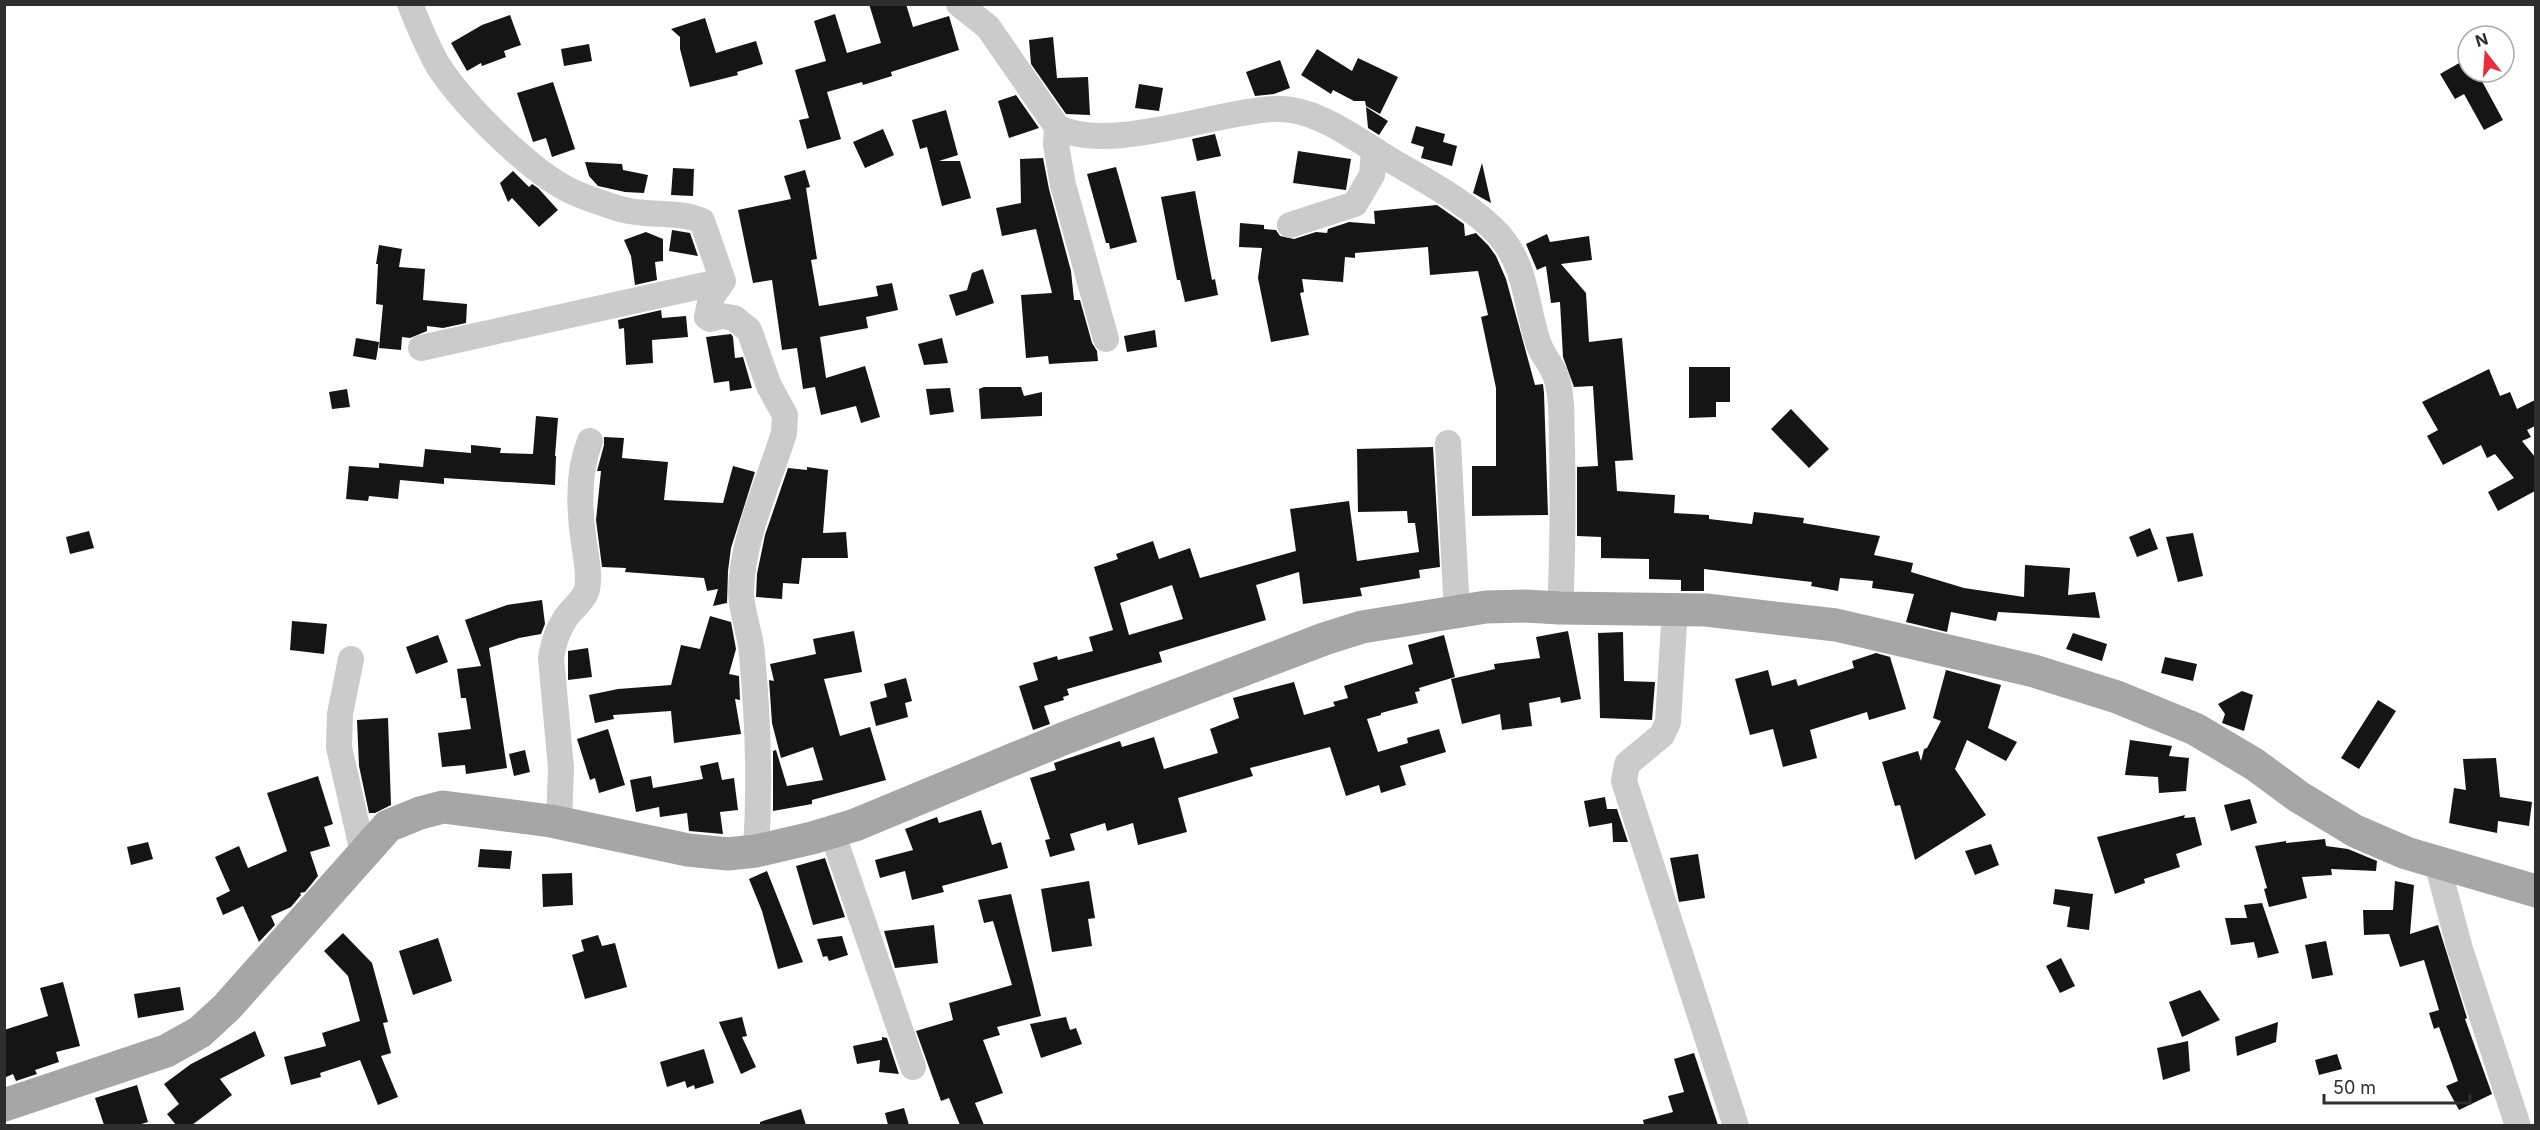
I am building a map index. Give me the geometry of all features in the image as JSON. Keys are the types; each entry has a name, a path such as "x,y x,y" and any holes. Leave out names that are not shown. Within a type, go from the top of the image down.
{"main road":[{"path":"4,1106 166,1051 200,1032 227,1007 388,826 420,813 443,807 489,811 688,849 728,854 756,851 855,825 1065,738 1324,639 1362,627 1486,607 1675,608 1774,616 1836,625 2034,671 2116,697 2195,729 2254,764 2299,797 2355,831 2406,853 2535,891"}],"street":[{"path":"410,4 423,36 440,67 463,99 507,143 572,192 622,210 674,216 688,215 702,220 723,281"},
{"path":"959,4 988,27 1058,127 1069,133 1087,136 1131,134 1271,108 1307,113 1436,187 1498,235 1515,258 1528,293 1539,345 1557,377 1561,417 1564,533 1560,608"},
{"path":"1058,127 1056,145 1063,185 1106,339"},
{"path":"1290,225 1355,204 1372,175 1374,150"},
{"path":"420,348 723,281"},
{"path":"723,281 711,298 707,317 710,320 722,316 734,318 749,330 769,386 785,415 784,433 746,550 741,594 752,648 754,672 759,801 756,851"},
{"path":"560,823 561,768 550,658 554,641 565,619 585,594 587,587 587,567 580,516 583,457 590,441"},
{"path":"1448,443 1457,612"},
{"path":"1675,608 1668,722 1662,735 1627,764 1624,781 1736,1125"},
{"path":"351,659 340,714 339,747 363,853"},
{"path":"832,832 913,1066"},
{"path":"2437,862 2460,949 2518,1125"}],"building":[{"path":"869,4 906,4 913,27 949,16 959,50 891,72 892,76 863,85 862,82 827,92 841,139 807,149 799,120 809,118 795,70 826,61 814,21 835,14 847,53 881,43"},
{"path":"510,15 521,45 504,51 506,57 482,66 481,63 467,71 451,43 482,25"},
{"path":"705,18 716,53 756,41 763,64 737,72 738,75 690,87 680,49 680,37 671,29"},
{"path":"1053,37 1057,78 1088,77 1090,115 1066,114 1031,64 1029,40"},
{"path":"589,44 592,61 564,66 561,49"},
{"path":"1317,49 1352,71 1358,58 1398,77 1380,114 1366,106 1365,101 1354,101 1333,90 1331,94 1301,75"},
{"path":"1280,60 1290,88 1274,94 1255,96 1246,72"},
{"path":"2456,65 2456,84 2484,84 2503,120 2484,130 2464,94 2455,99 2440,74"},
{"path":"553,82 575,149 552,157 546,138 533,142 517,93"},
{"path":"1139,84 1163,88 1159,111 1135,108"},
{"path":"1016,95 1039,128 1009,138 998,101"},
{"path":"1366,107 1388,121 1379,135 1368,128"},
{"path":"946,110 958,155 939,161 960,161 971,198 942,206 927,147 920,149 912,120"},
{"path":"1416,126 1445,134 1443,142 1457,146 1452,166 1421,158 1424,147 1411,143"},
{"path":"883,129 894,155 865,168 853,142"},
{"path":"1215,134 1221,156 1197,161 1192,139"},
{"path":"1298,151 1351,159 1346,190 1293,183"},
{"path":"1043,158 1071,271 1074,300 1080,300 1092,343 1097,351 1098,361 1049,364 1048,356 1026,358 1021,295 1052,293 1036,229 1002,236 996,208 1021,203 1020,159"},
{"path":"585,162 622,164 623,170 648,175 644,193 625,192 598,186 589,176"},
{"path":"1482,163 1491,203 1473,193"},
{"path":"1116,167 1137,242 1110,249 1109,243 1106,243 1087,174"},
{"path":"673,168 694,169 693,196 671,195"},
{"path":"805,170 810,187 806,188 817,259 811,260 819,306 878,296 876,286 892,283 898,310 866,317 868,328 820,337 826,378 865,366 880,417 861,423 856,406 821,415 815,387 803,389 797,348 782,350 772,280 753,283 738,210 791,199 784,176"},
{"path":"513,171 529,187 532,184 538,188 558,210 539,227 512,198 508,202 500,183"},
{"path":"1195,191 1212,280 1215,279 1218,295 1185,302 1180,280 1177,280 1161,197"},
{"path":"1437,205 1464,224 1465,236 1476,233 1488,245 1496,256 1506,279 1535,385 1543,384 1548,515 1472,516 1472,466 1496,466 1496,388 1481,317 1488,315 1478,271 1430,275 1428,247 1355,253 1355,258 1345,257 1343,282 1302,279 1304,292 1300,293 1309,335 1271,342 1258,278 1262,248 1239,247 1240,223 1264,225 1264,229 1276,230 1280,236 1294,239 1316,232 1327,233 1328,229 1349,222 1375,224 1374,211"},
{"path":"672,230 690,233 698,256 669,251"},
{"path":"646,232 663,239 663,261 655,262 657,280 635,285 631,256 624,240"},
{"path":"1547,234 1550,242 1589,236 1592,260 1561,264 1586,293 1589,342 1622,338 1633,460 1615,461 1617,491 1675,495 1674,513 1709,515 1709,519 1752,524 1754,512 1804,518 1803,523 1880,536 1874,555 1913,563 1911,572 1964,588 2024,597 2025,565 2070,568 2068,595 2095,592 2100,618 1998,612 1996,621 1951,612 1947,632 1906,622 1914,594 1872,588 1873,581 1840,578 1838,591 1811,586 1812,582 1704,569 1704,591 1681,591 1681,580 1649,579 1649,559 1601,558 1601,537 1577,536 1577,467 1598,466 1593,386 1574,387 1563,357 1560,302 1551,303 1546,266 1537,270 1526,244"},
{"path":"379,245 402,249 399,267 425,269 423,300 467,304 466,323 443,328 427,326 427,331 410,338 402,337 401,350 379,348 383,305 376,304 378,264 376,264"},
{"path":"983,269 994,303 956,316 949,295 967,290 972,273"},
{"path":"661,310 662,318 686,316 688,337 652,340 653,363 626,365 624,328 619,329 618,320"},
{"path":"1155,330 1157,347 1127,352 1124,336"},
{"path":"731,334 735,358 743,357 752,388 730,391 729,381 714,383 706,337"},
{"path":"356,338 379,342 376,360 353,356"},
{"path":"942,338 948,363 924,365 918,344"},
{"path":"1689,367 1730,367 1730,402 1716,402 1716,417 1689,418"},
{"path":"2489,369 2500,396 2510,392 2517,409 2535,400 2535,426 2527,430 2531,437 2522,441 2535,457 2535,491 2498,511 2488,492 2514,478 2495,454 2487,458 2481,445 2443,465 2427,436 2438,430 2422,402"},
{"path":"1021,387 1024,396 1042,392 1042,416 981,419 979,389"},
{"path":"950,388 954,412 930,415 926,389"},
{"path":"347,389 350,407 332,409 329,392"},
{"path":"1791,409 1829,449 1809,468 1771,429"},
{"path":"536,416 558,418 555,485 444,478 444,484 400,480 398,499 369,496 368,501 346,499 349,466 379,468 379,463 423,467 425,449 471,453 471,445 501,448 500,453 533,454"},
{"path":"604,437 624,438 622,458 668,462 664,500 723,503 733,466 755,472 731,548 727,603 713,606 718,589 707,591 704,578 625,572 626,568 602,567 596,520 601,471 597,471"},
{"path":"1433,447 1440,567 1419,570 1420,578 1360,588 1362,596 1303,604 1299,572 1256,585 1266,620 1159,652 1162,662 1067,689 1069,695 1063,697 1064,700 1044,706 1050,724 1033,730 1019,686 1038,680 1033,663 1057,656 1058,660 1093,651 1089,637 1113,630 1094,567 1118,559 1116,554 1153,541 1159,559 1190,548 1200,578 1296,551 1290,509 1349,501 1357,561 1419,552 1415,523 1408,523 1407,511 1358,512 1357,449","holes":["1172,585 1183,619 1129,635 1120,603"]},
{"path":"807,467 828,470 823,533 846,532 848,558 802,558 799,584 783,583 782,599 756,597 757,574 765,535 788,468 807,470"},
{"path":"2150,528 2158,549 2137,557 2129,537"},
{"path":"89,531 94,548 70,554 66,537"},
{"path":"2193,533 2203,576 2178,582 2166,537"},
{"path":"542,600 545,624 541,634 519,638 489,648 507,768 466,774 465,765 442,767 438,733 471,729 466,698 461,698 457,669 481,666 465,620 507,605"},
{"path":"710,616 731,622 736,649 729,674 739,676 740,700 735,699 741,734 674,743 671,711 613,715 614,719 595,723 589,695 618,689 671,685 681,645 700,649"},
{"path":"292,621 327,624 324,654 290,650"},
{"path":"854,631 862,672 824,679 840,736 870,727 886,780 812,800 812,804 773,811 773,751 776,750 787,786 823,780 813,747 781,758 772,723 769,680 774,681 770,664 816,654 813,639"},
{"path":"1568,631 1581,699 1561,703 1560,697 1529,703 1532,726 1502,730 1500,714 1462,724 1451,679 1495,669 1494,664 1540,658 1536,637"},
{"path":"1623,632 1624,681 1655,682 1652,720 1600,718 1598,633"},
{"path":"2073,633 2107,644 2102,661 2066,649"},
{"path":"438,635 448,662 416,674 406,647"},
{"path":"1444,635 1455,677 1419,688 1420,691 1415,692 1418,703 1367,719 1378,752 1408,743 1407,738 1439,729 1446,752 1400,766 1406,785 1381,793 1379,785 1346,796 1330,747 1250,768 1253,776 1178,798 1187,832 1138,845 1133,823 1107,831 1105,823 1070,834 1075,850 1050,857 1045,840 1050,839 1030,778 1056,770 1054,763 1120,741 1122,747 1154,737 1164,769 1218,753 1210,729 1239,718 1233,698 1294,682 1304,715 1335,706 1333,702 1348,698 1344,686 1413,664 1408,645"},
{"path":"588,648 592,677 568,680 568,651"},
{"path":"1876,653 1890,657 1906,709 1869,720 1867,712 1810,730 1817,758 1783,767 1773,729 1750,735 1735,679 1768,670 1772,686 1796,679 1798,686 1854,668 1852,661"},
{"path":"2165,657 2197,664 2193,681 2161,673"},
{"path":"1946,670 2001,685 1988,728 2017,742 2006,761 1967,740 1955,769 1986,815 1915,860 1900,805 1895,806 1882,762 1918,751 1921,761 1924,749 1927,748 1941,721 1933,718"},
{"path":"906,678 912,701 905,703 908,717 876,726 870,702 887,697 884,684"},
{"path":"2242,691 2253,695 2244,731 2222,723 2225,714 2218,704"},
{"path":"2378,700 2396,711 2359,769 2341,758"},
{"path":"388,718 391,805 375,813 369,813 359,766 357,720"},
{"path":"608,729 625,785 599,793 595,778 590,780 577,739"},
{"path":"2130,740 2172,746 2169,756 2189,758 2186,791 2159,793 2158,777 2125,775"},
{"path":"525,750 530,772 514,776 509,754"},
{"path":"2496,758 2500,797 2532,802 2529,826 2498,821 2497,833 2449,823 2454,788 2466,790 2463,759"},
{"path":"718,762 722,780 734,778 738,810 720,812 723,834 689,831 687,813 660,817 659,807 636,812 630,780 651,776 653,788 703,779 700,766"},
{"path":"318,776 333,824 324,827 330,846 310,852 318,876 305,892 300,893 301,895 291,907 271,916 275,925 259,942 243,906 223,915 216,898 230,891 215,857 239,846 248,868 287,851 267,793"},
{"path":"1605,797 1607,809 1617,809 1628,842 1613,842 1612,823 1589,827 1584,801"},
{"path":"2250,799 2257,823 2231,831 2224,805"},
{"path":"981,810 992,845 1001,842 1008,868 942,886 944,892 912,900 905,871 880,878 875,860 913,850 905,829 937,817 939,823"},
{"path":"2185,815 2184,818 2195,817 2202,845 2176,854 2180,867 2144,879 2145,883 2115,894 2097,837"},
{"path":"2325,839 2326,846 2348,849 2377,861 2376,871 2331,869 2332,875 2302,877 2307,898 2269,907 2264,889 2267,888 2255,846 2286,841 2286,843"},
{"path":"148,842 153,859 131,865 127,847"},
{"path":"1991,844 1999,865 1975,875 1965,851"},
{"path":"480,849 512,851 510,869 478,867"},
{"path":"1698,854 1705,898 1679,902 1670,858"},
{"path":"825,858 845,917 813,925 796,866"},
{"path":"767,871 803,962 778,969 762,911 749,879"},
{"path":"572,873 573,905 543,907 542,874"},
{"path":"1089,881 1095,918 1088,919 1092,946 1052,952 1041,889"},
{"path":"2395,881 2414,885 2410,934 2438,925 2467,1018 2465,1019 2492,1094 2459,1110 2446,1086 2458,1081 2439,1027 2434,1029 2429,1013 2439,1010 2424,960 2400,967 2389,934 2364,935 2363,910 2393,910"},
{"path":"2055,889 2093,894 2089,930 2067,927 2070,907 2053,904"},
{"path":"1011,894 1041,1016 997,1027 1000,1035 983,1040 1003,1093 975,1103 984,1125 960,1125 949,1098 941,1101 916,1031 953,1020 949,1003 1012,985 993,921 984,923 978,900"},
{"path":"2262,903 2279,953 2258,958 2254,942 2231,945 2225,918 2247,918 2244,905"},
{"path":"934,925 938,963 895,968 884,931"},
{"path":"343,933 372,963 388,1022 383,1023 391,1053 381,1056 398,1097 378,1105 360,1060 320,1073 321,1077 291,1085 284,1057 326,1046 322,1033 360,1021 348,976 324,951"},
{"path":"598,935 602,946 615,943 627,987 585,999 572,955 584,951 581,940"},
{"path":"842,936 848,955 829,961 827,956 823,957 817,939"},
{"path":"438,938 452,981 413,995 399,951"},
{"path":"2326,941 2333,975 2312,979 2305,945"},
{"path":"2061,958 2075,986 2060,993 2046,966"},
{"path":"63,982 80,1046 56,1052 59,1062 35,1070 37,1074 16,1081 13,1074 4,1078 4,1030 48,1016 40,988"},
{"path":"180,987 184,1010 138,1018 134,994"},
{"path":"2200,990 2220,1020 2182,1037 2169,1002"},
{"path":"742,1017 747,1036 742,1037 756,1067 741,1074 719,1022"},
{"path":"1066,1017 1070,1030 1076,1028 1082,1044 1041,1058 1030,1024"},
{"path":"2278,1022 2276,1042 2237,1056 2235,1037"},
{"path":"255,1031 265,1056 220,1079 232,1095 192,1125 176,1125 167,1114 179,1104 164,1084 191,1064"},
{"path":"882,1037 887,1038 899,1074 879,1072 880,1060 857,1064 853,1046 882,1040"},
{"path":"2188,1041 2190,1071 2163,1080 2157,1048"},
{"path":"704,1049 714,1083 695,1089 694,1085 687,1088 685,1081 667,1087 660,1062"},
{"path":"1694,1053 1718,1125 1644,1125 1643,1120 1673,1112 1668,1096 1684,1092 1674,1059"},
{"path":"2337,1054 2342,1069 2319,1075 2315,1060"},
{"path":"137,1085 148,1122 138,1125 104,1125 95,1098"},
{"path":"904,1108 909,1125 888,1125 885,1113"},
{"path":"801,1109 806,1125 760,1125 760,1122"}]}
